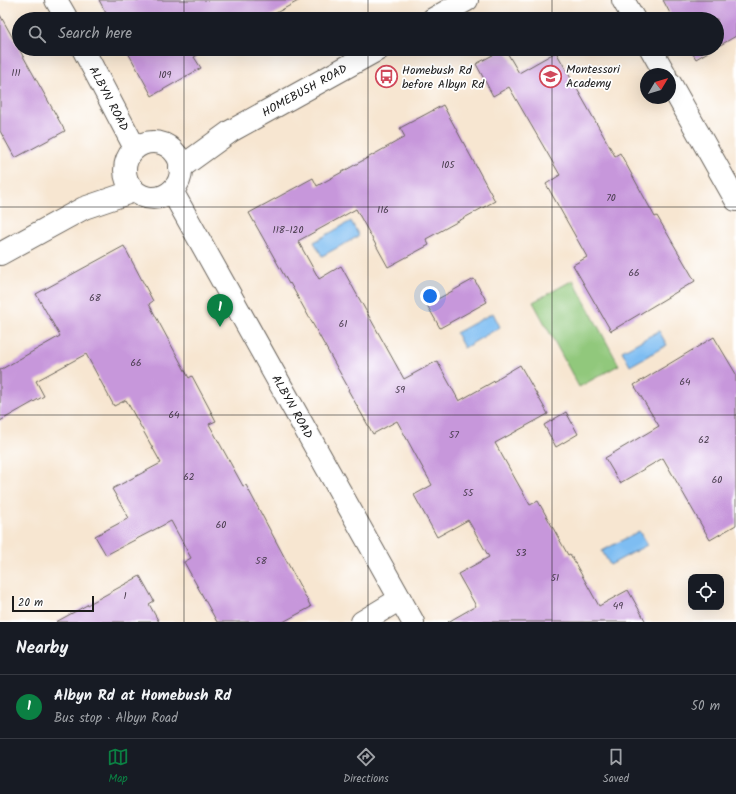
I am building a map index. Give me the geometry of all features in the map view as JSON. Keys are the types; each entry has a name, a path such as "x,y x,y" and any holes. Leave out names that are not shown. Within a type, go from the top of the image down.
{"street":[{"path":"56,0 63,12"},
{"path":"445,12 467,0"},
{"path":"623,0 630,12"},
{"name":"ALBYN ROAD","path":"87,56 135,148"},
{"name":"HOMEBUSH ROAD","path":"176,160 365,56"},
{"path":"655,56 662,68"},
{"path":"676,94 736,200"},
{"path":"152,142 163,144 176,160 180,174 172,191 159,198 139,195 130,183 126,163 135,148 152,142"},
{"path":"0,254 130,183"},
{"name":"ALBYN ROAD","path":"172,191 413,622"},
{"path":"362,622 400,599"}],"green space":[{"path":"573,280 619,365 579,387 533,302"}],"water":[{"path":"351,221 359,236 322,256 314,242"},
{"path":"493,313 500,327 464,348 456,333"},
{"path":"659,331 667,345 630,366 622,351"},
{"path":"639,531 647,545 610,565 602,551"}],"building":[{"path":"99,0 300,0 278,12 105,12"},
{"path":"663,0 736,0 736,36 724,43 724,12 669,12"},
{"path":"0,15 12,36 12,56 23,56 65,131 15,158 0,131"},
{"path":"130,56 196,56 194,57 201,68 152,96"},
{"path":"491,56 509,56 519,73 549,56 558,56 615,156 620,153 655,217 657,216 695,281 611,331 573,265 587,257 546,184 560,175 509,87 493,96 476,64"},
{"path":"694,56 701,56 696,59"},
{"path":"443,105 495,201 426,239 429,245 388,267 356,209 298,241 319,279 341,266 404,379 437,361 459,401 520,365 548,414 495,443 530,505 538,501 599,606 628,590 646,622 448,622 476,606 458,574 489,557 468,520 437,537 414,495 432,485 397,421 373,434 290,283 289,284 249,213 313,178 317,186 405,137 400,128"},
{"path":"124,246 153,301 149,304 189,378 192,376 216,421 209,424 243,486 246,485 311,607 283,622 217,622 184,562 191,558 171,521 106,555 95,536 129,518 112,489 161,463 126,400 114,406 86,354 36,381 44,396 0,421 0,370 60,336 36,294"},
{"path":"474,279 487,302 440,328 427,305"},
{"path":"714,337 736,374 736,525 710,540 663,458 620,483 605,458 659,426 634,385"},
{"path":"566,412 578,434 556,447 544,425"},
{"path":"140,576 154,601 149,604 159,622 56,622"}],"place":[{"name":"Montessori Academy","path":"551,76"},
{"name":"Homebush Rd before Albyn Rd","path":"386,77"},
{"name":"Albyn Rd at Homebush Rd","path":"220,327"}]}
